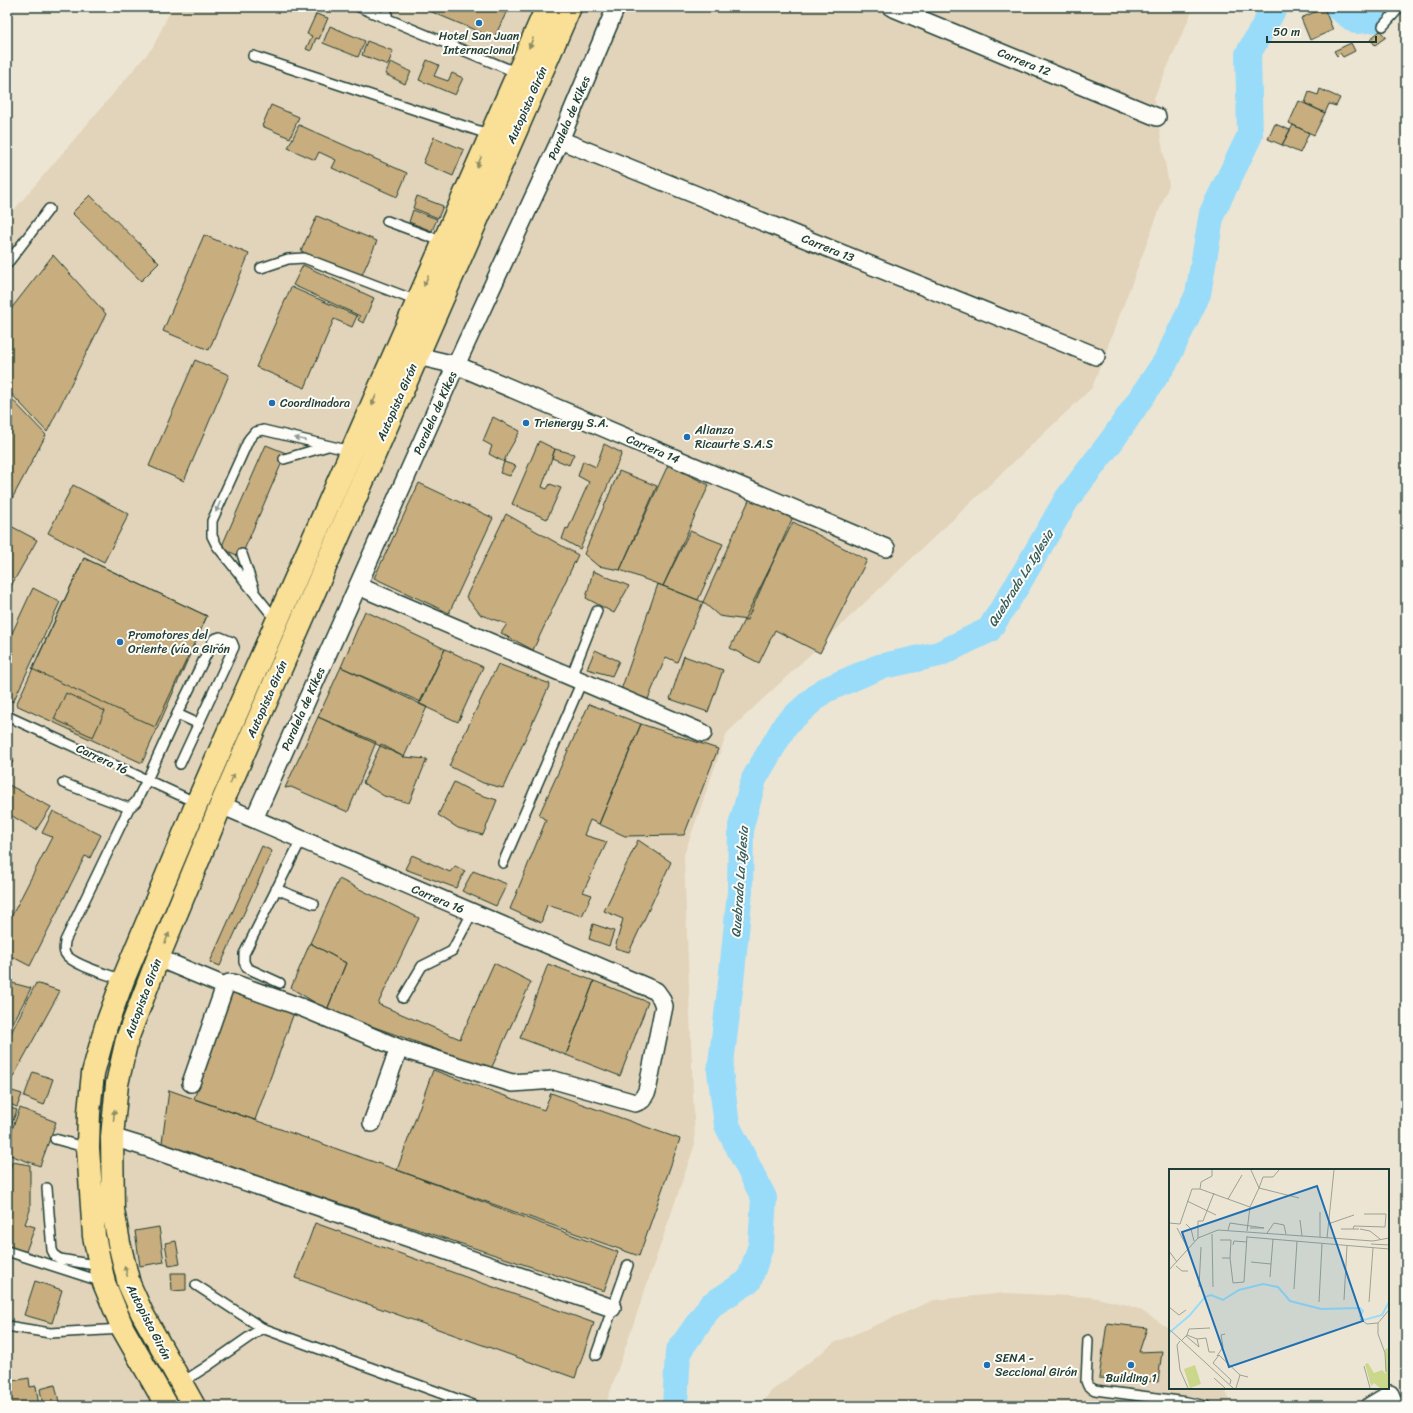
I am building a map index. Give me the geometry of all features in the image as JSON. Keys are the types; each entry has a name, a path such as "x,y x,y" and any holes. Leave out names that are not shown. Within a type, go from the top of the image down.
{"highway":[{"name":"Autopista Girón","path":"167,1406 123,1329 102,1275 94,1236 88,1148 89,1112 93,1073 106,1026 123,980 197,804 547,7"},
{"name":"Autopista Girón","path":"194,1406 142,1313 129,1284 119,1243 113,1210 112,1137 117,1084 127,1039 158,958 221,805 570,7"}],"street":[{"name":"Paralela de Kikes","path":"254,820 456,365 560,140 616,7"},
{"name":"Carrera 12","path":"891,7 1157,116"},
{"name":"Carrera 13","path":"560,140 1096,356"},
{"name":"Carrera 14","path":"417,356 456,365 886,548"},
{"path":"358,586 703,733"},
{"name":"Carrera 16","path":"221,805 656,991 664,1006 647,1091 642,1100 635,1103 554,1080 512,1083 399,1048"},
{"path":"158,958 225,986"},
{"path":"191,1082 225,986 229,983 233,983 303,1008 399,1048 372,1123"},
{"path":"112,1137 151,1149 612,1308"},
{"path":"1370,1406 1390,1394 1396,1406 1406,1402"}],"lane":[{"path":"359,7 518,73"},
{"path":"387,7 387,18"},
{"path":"1382,26 1400,7"},
{"path":"253,56 491,135"},
{"path":"7,264 49,209"},
{"path":"387,221 444,242"},
{"path":"261,268 288,259 304,258 417,301"},
{"path":"277,621 217,546 212,536 212,521 249,439 255,432 263,430 351,451"},
{"path":"284,459 329,446"},
{"path":"242,554 257,596"},
{"path":"503,863 577,679 597,611"},
{"path":"123,980 78,964 65,955 65,941 129,808 136,802 147,780 177,714 214,639 220,637 232,642 234,647 180,764"},
{"path":"177,714 199,724"},
{"name":"Carrera 16","path":"7,716 197,804"},
{"path":"63,783 129,808"},
{"path":"280,983 247,968 244,962 244,954 301,840"},
{"path":"276,889 314,904"},
{"path":"403,998 422,966 452,951 472,913"},
{"path":"55,1139 88,1148"},
{"path":"47,1188 52,1250 55,1256 60,1260 102,1275"},
{"path":"7,1251 102,1275"},
{"path":"596,1355 628,1265"},
{"path":"196,1285 262,1328 476,1406"},
{"path":"7,1326 50,1333 123,1329"},
{"path":"181,1383 262,1328"},
{"path":"1088,1340 1086,1381 1088,1386 1095,1390 1187,1402 1206,1406"}],"shaded area":[{"path":"172,7 1194,7 1154,98 1169,185 1092,388 727,733 684,855 695,1144 606,1404 607,1406 7,1406 7,218 153,47"},
{"name":"SENA - Seccional Girón","path":"1005,1293 1092,1297 1139,1309 1169,1328 1169,1389 1224,1389 1233,1406 761,1406 770,1392 834,1343 934,1300"}],"building":[{"name":"Hotel San Juan Internacional","path":"420,7 509,7 494,38"},
{"path":"1324,8 1333,30 1310,40 1301,18"},
{"path":"316,14 328,18 319,39 316,38 311,51 306,49 312,36 307,34"},
{"path":"330,26 365,41 358,57 323,43"},
{"path":"1380,31 1386,37 1375,45 1370,39"},
{"path":"367,41 393,51 388,65 362,55"},
{"path":"1351,43 1355,51 1343,57 1340,53 1337,56 1334,51"},
{"path":"427,60 439,65 434,76 448,81 452,73 463,78 455,95 419,80"},
{"path":"391,62 411,72 405,84 385,74"},
{"path":"1320,89 1340,98 1336,106 1329,104 1325,113 1305,103 1309,92 1318,95"},
{"path":"1299,101 1325,113 1314,135 1289,123"},
{"path":"271,105 299,117 290,138 262,126"},
{"path":"1275,124 1290,130 1282,145 1268,139"},
{"path":"299,125 407,173 397,197 332,168 336,160 319,152 315,160 288,148"},
{"path":"1293,125 1309,133 1300,153 1282,145"},
{"path":"434,137 464,150 453,176 423,163"},
{"path":"90,195 159,263 141,281 72,213"},
{"path":"417,196 443,206 438,218 413,208"},
{"path":"413,210 437,219 432,231 409,222"},
{"path":"317,216 377,241 361,277 301,251"},
{"path":"204,235 249,254 209,350 163,331"},
{"path":"53,255 106,314 47,432 7,389 7,314"},
{"path":"303,265 374,298 363,323 358,320 360,316 293,285"},
{"path":"291,287 357,316 352,327 334,319 305,388 256,367"},
{"path":"195,360 229,375 184,481 149,466"},
{"path":"7,394 46,435 7,508"},
{"path":"493,417 520,431 504,462 489,454 492,446 483,441"},
{"path":"539,441 555,449 542,487 547,489 550,484 561,488 547,519 512,504"},
{"path":"604,444 622,453 580,549 562,539 589,482 578,476 583,461 596,467"},
{"path":"266,445 286,453 241,557 221,548"},
{"path":"555,449 574,454 569,465 552,458"},
{"path":"504,462 516,466 510,476 500,473"},
{"path":"668,465 709,485 663,586 620,570"},
{"path":"619,471 657,486 620,570 598,566 584,554"},
{"path":"419,483 493,518 449,613 374,578"},
{"path":"73,485 129,514 104,562 48,533"},
{"path":"750,498 793,517 747,620 719,616 703,602"},
{"path":"506,514 578,555 533,650 501,633 507,624 481,615 466,597"},
{"path":"793,522 867,560 820,653 775,630 759,663 730,648"},
{"path":"7,524 37,540 7,593"},
{"path":"690,531 723,544 698,600 663,586"},
{"name":"Promotores del Oriente (vía a Girón","path":"84,558 207,616 155,727 32,669"},
{"name":"Promotores del Oriente (vía a Girón","path":"84,558 207,616 142,763 16,705"},
{"path":"593,571 629,586 614,613 586,598"},
{"path":"658,584 703,602 677,662 666,657 648,699 621,690"},
{"path":"33,588 60,602 13,702 7,699 7,644"},
{"path":"365,611 445,649 421,702 341,667"},
{"path":"445,649 483,667 458,722 419,704"},
{"path":"595,650 619,661 612,676 587,669"},
{"path":"684,656 723,670 708,712 670,699"},
{"path":"498,664 550,684 503,788 483,783 449,766"},
{"path":"341,667 427,707 404,757 318,717"},
{"path":"66,693 105,711 93,737 54,719"},
{"path":"589,704 641,724 599,824 590,820 584,835 607,842 583,892 592,895 582,916 547,905 541,923 510,909 546,820 539,815"},
{"path":"318,717 376,742 348,812 291,787 285,788"},
{"path":"641,724 718,749 684,835 625,836 599,824"},
{"path":"381,744 404,757 427,759 409,803 384,796 363,783"},
{"path":"7,755 14,759 7,773"},
{"path":"454,782 475,793 497,800 483,835 458,828 438,815"},
{"path":"7,784 51,807 36,830 7,813"},
{"path":"53,811 101,835 90,858 85,856 30,966 7,954 7,925 52,837 42,833"},
{"path":"638,840 671,862 629,952 615,948 623,919 604,911"},
{"path":"262,846 272,851 220,966 210,962"},
{"path":"412,855 450,872 455,866 465,871 456,888 405,869"},
{"path":"473,871 507,884 496,906 462,891"},
{"path":"339,879 419,918 378,1004 460,1039 494,963 531,982 491,1069 327,1010 346,963 310,943"},
{"path":"593,924 614,931 609,946 589,939"},
{"path":"310,943 346,963 327,1010 291,988"},
{"path":"548,964 594,981 566,1055 520,1038"},
{"path":"594,981 648,1002 620,1076 566,1055"},
{"path":"12,983 31,988 7,1035 7,992"},
{"path":"36,983 60,991 7,1088 7,1041"},
{"path":"232,989 295,1010 255,1120 194,1099"},
{"path":"433,1070 544,1110 551,1093 680,1139 639,1256 397,1170"},
{"path":"33,1072 53,1079 44,1105 24,1097"},
{"path":"9,1090 22,1094 17,1107 7,1103"},
{"path":"169,1090 397,1170 618,1252 604,1291 162,1143"},
{"path":"7,1107 17,1110 7,1136"},
{"path":"20,1108 56,1122 40,1166 7,1154 7,1143"},
{"path":"12,1162 30,1165 30,1210 25,1224 35,1227 25,1254 7,1247 7,1178"},
{"path":"315,1223 594,1323 575,1378 295,1278"},
{"path":"159,1227 164,1262 140,1266 135,1231"},
{"path":"176,1241 180,1264 169,1266 165,1243"},
{"path":"171,1273 186,1273 186,1290 172,1291"},
{"path":"35,1281 62,1290 52,1323 24,1315"},
{"name":"Building 1","path":"1107,1323 1147,1328 1139,1352 1162,1351 1158,1382 1099,1378"},
{"path":"29,1378 30,1387 36,1386 39,1406 7,1406 7,1382"},
{"path":"55,1385 60,1406 43,1406 40,1389"}],"waterway":[{"name":"Quebrada La Iglesia","path":"675,1406 678,1352 711,1305 749,1281 761,1245 764,1198 727,1125 720,1071 740,892 741,826 754,779 786,724 823,691 879,667 939,654 989,630 1018,584 1067,499 1113,439 1166,361 1198,294 1212,213 1250,135 1248,54 1275,7"},
{"name":"Quebrada La Iglesia","path":"1337,7 1356,21 1380,19 1390,7"}],"place":[{"name":"Hotel San Juan Internacional","path":"479,23"},
{"name":"Coordinadora","path":"272,403"},
{"name":"Trienergy S.A.","path":"526,423"},
{"name":"Alianza Ricaurte S.A.S","path":"687,437"},
{"name":"Promotores del Oriente (vía a Girón","path":"120,642"},
{"name":"SENA - Seccional Girón","path":"987,1365"},
{"name":"Building 1","path":"1131,1365"}]}
